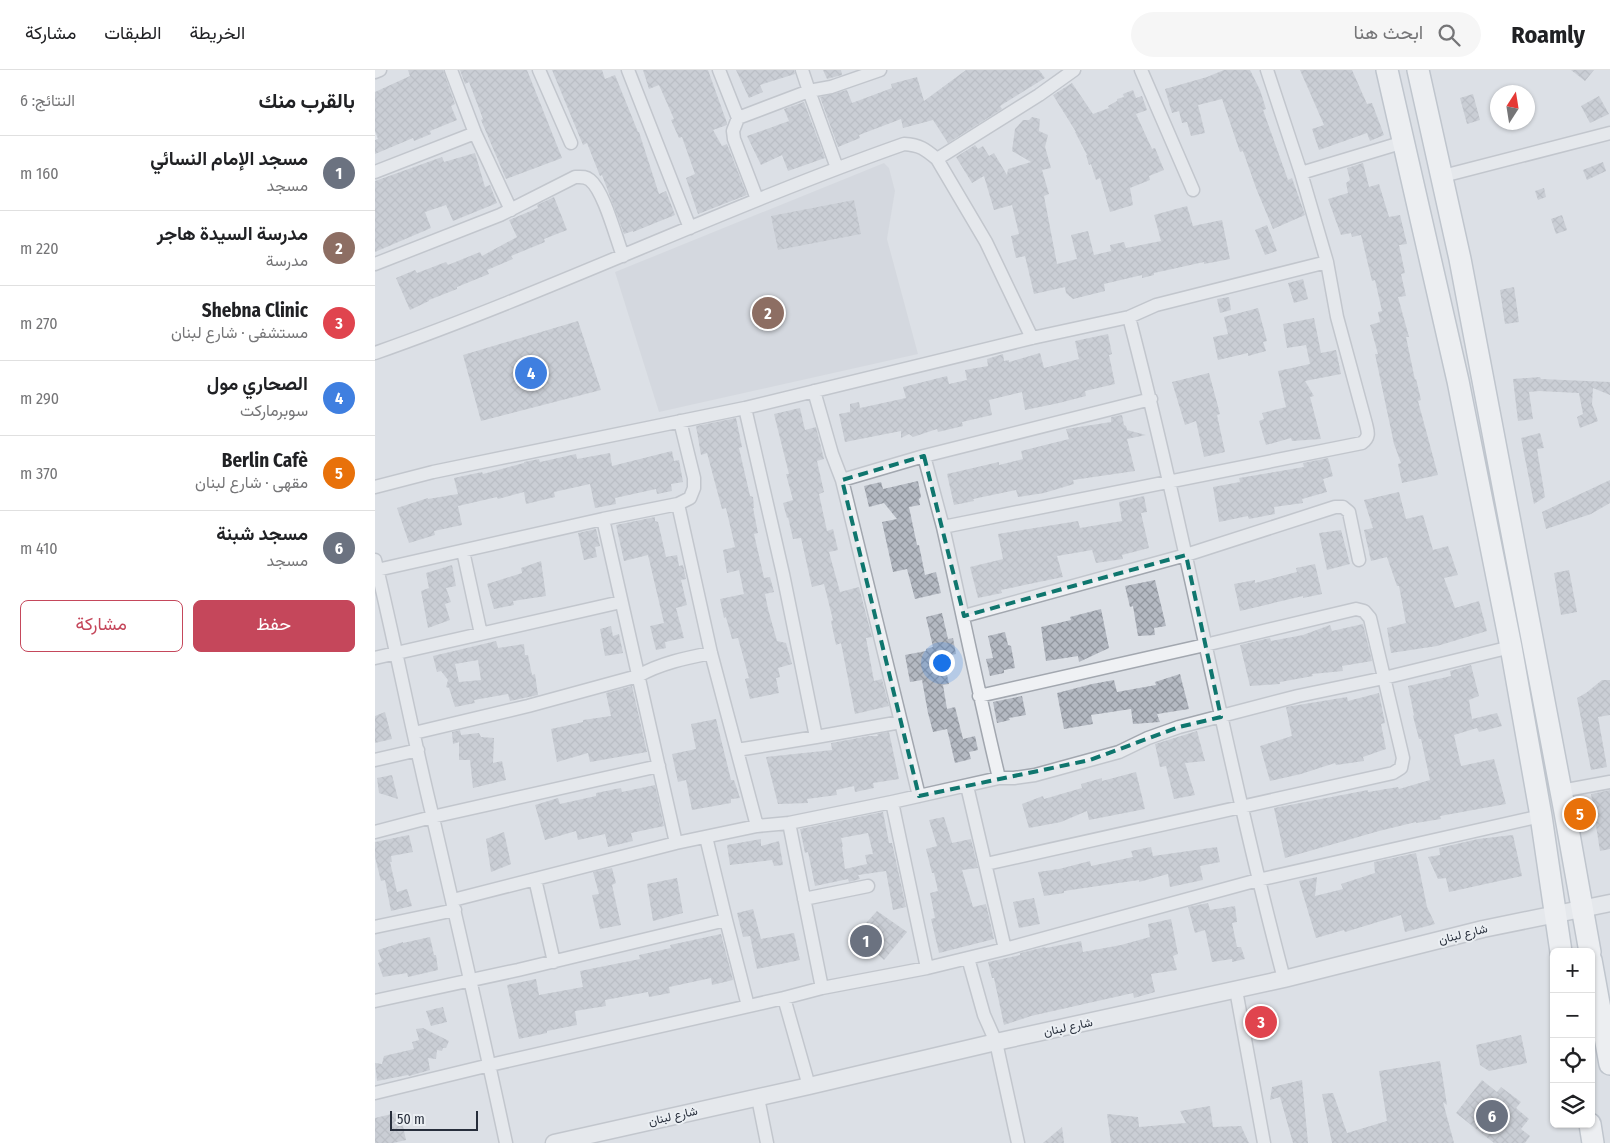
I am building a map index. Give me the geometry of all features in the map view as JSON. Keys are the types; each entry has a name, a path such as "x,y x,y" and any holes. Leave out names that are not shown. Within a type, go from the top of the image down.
{"main road":[{"path":"1387,70 1459,382 1511,647 1541,816 1560,948"},
{"path":"1418,70 1461,259 1589,948"},
{"path":"1595,982 1610,1064"},
{"path":"1591,1128 1593,1143"}],"street":[{"path":"375,72 380,70"},
{"path":"451,70 475,133 511,210"},
{"path":"539,70 571,143"},
{"path":"628,70 689,228"},
{"path":"719,70 738,118 733,132 734,140 757,199"},
{"path":"802,70 837,168"},
{"path":"738,118 809,91 831,87 880,70"},
{"path":"937,159 1039,95 1073,70"},
{"path":"1141,70 1193,190"},
{"path":"943,527 1169,483 1362,443 1366,440 1369,435 1337,317 1327,262 1301,173 1267,70"},
{"path":"375,172 475,133"},
{"path":"1443,176 1610,133"},
{"path":"1301,173 1403,142"},
{"path":"375,353 623,256 757,199 904,144 916,145 927,150 937,159 986,242 1032,338"},
{"path":"375,264 511,210 575,177 583,176 590,180 599,192 623,256"},
{"path":"375,487 433,472 814,392 1032,338 1129,317 1156,305 1327,262"},
{"path":"1129,317 1151,400 1258,880 1284,979"},
{"path":"814,392 832,454 842,480 919,796"},
{"path":"842,480 924,456 1151,400"},
{"path":"745,408 783,574 816,737"},
{"path":"506,1143 454,905 432,817 415,732 397,654 378,586 376,565 463,551 678,504 690,498 694,488 694,478 680,421"},
{"path":"924,456 964,616 979,696 999,778"},
{"path":"678,504 711,653 757,826"},
{"path":"964,616 1186,555 1335,507 1343,507 1349,512 1359,560"},
{"path":"603,519 676,843"},
{"path":"463,551 481,634"},
{"path":"375,658 621,602"},
{"path":"979,696 1356,609 1364,611 1370,618 1403,758 1401,768 1393,773 986,864"},
{"path":"375,927 454,905 535,879 676,843 757,826 789,823 999,778 1035,775 1119,752 1148,738 1179,727 1298,696 1384,678 1511,647"},
{"path":"415,732 528,706 638,676 651,668 666,663 711,653"},
{"path":"737,750 901,722"},
{"path":"375,760 418,750"},
{"path":"375,832 432,817 659,766"},
{"path":"1561,791 1610,782"},
{"path":"967,786 1005,949"},
{"path":"892,802 927,968"},
{"path":"375,1094 490,1065 822,988 927,968 1005,949 1258,880 1541,816"},
{"path":"789,823 822,988"},
{"path":"707,837 748,1006"},
{"path":"535,879 554,962"},
{"path":"804,899 868,886"},
{"name":"شارع لبنان","path":"554,1143 758,1098 996,1042 1284,979 1483,929 1610,903"},
{"path":"375,1002 554,962 726,920"},
{"path":"968,958 984,1015 996,1042 1018,1143"},
{"path":"1236,990 1265,1143"},
{"path":"784,998 809,1086"},
{"path":"758,1098 767,1143"}],"highlighted area":[{"path":"924,456 964,616 1186,555 1221,717 1179,727 1090,760 919,796 842,480"}],"shaded area":[{"path":"884,163 889,168 895,191 887,239 918,354 659,412 615,272"}],"building":[{"path":"408,70 443,70 455,104 451,106 457,120 430,131 431,134 414,141 413,138 375,154 375,140 378,139 375,131 375,92 410,76"},
{"path":"460,70 527,70 562,158 506,179 481,120 483,119 469,82 465,84"},
{"path":"552,70 602,70 605,79 615,75 639,132 659,194 666,191 675,215 624,234 602,175 600,176 587,143 583,145"},
{"path":"643,70 708,70 727,123 727,125 713,130 722,146 727,144 747,195 698,214 686,178 695,174 682,137 679,138 671,120 674,119 659,85 649,89"},
{"path":"736,70 794,70 795,74 760,85 763,92 749,98"},
{"path":"823,70 841,70 842,75 827,79"},
{"path":"966,70 1039,70 1045,78 1000,106 1002,109 948,143 933,120 903,128 901,119 859,135 860,138 838,147 820,97 847,90 852,103 892,88 891,84 917,77 924,101"},
{"path":"1224,70 1250,70 1260,90 1266,109 1263,110 1288,180 1292,178 1305,215 1273,229 1243,151 1240,152 1222,99 1198,105 1205,133 1191,136 1187,122 1182,123 1179,111 1172,113 1165,89"},
{"path":"1300,70 1352,70 1367,104 1372,103 1384,135 1370,141 1367,133 1319,150 1312,129 1324,125"},
{"path":"1571,70 1594,70 1585,81"},
{"path":"1072,83 1093,114 1109,108 1108,106 1117,101 1117,99 1124,97 1123,94 1133,90 1136,98 1142,96 1147,110 1136,114 1152,149 1155,148 1164,170 1149,176 1150,180 1130,188 1133,205 1110,212 1100,178 1096,180 1091,164 1089,165 1087,155 1076,132 1053,95"},
{"path":"1473,94 1480,120 1467,124 1460,98"},
{"path":"1599,96 1609,114 1590,123 1581,106"},
{"path":"804,102 825,158 788,171 782,155 761,165 747,136 789,121 784,109"},
{"path":"1032,117 1040,119 1039,131 1048,135 1045,147 1051,168 1042,170 1049,194 1044,196 1057,264 1077,259 1071,235 1088,231 1094,255 1111,251 1110,245 1124,242 1126,248 1161,241 1154,215 1187,206 1193,226 1222,220 1230,259 1204,264 1204,262 1154,273 1154,275 1142,278 1142,275 1104,284 1105,291 1073,299 1066,293 1065,287 1034,294 1025,256 1016,258 1011,236 1019,234 1012,205 994,210 984,176 972,183 956,157 975,145 978,149 983,146 989,156 994,153 1007,175 1008,169 1031,162 1012,151 1015,129 1023,120 1029,120"},
{"path":"475,153 485,187 490,185 497,203 453,221 446,205 425,212 431,228 375,252 375,181 442,157 444,162"},
{"path":"1603,162 1606,171 1587,180 1583,170"},
{"path":"1363,163 1369,187 1379,184 1389,217 1400,215 1407,244 1399,245 1405,273 1401,274 1406,296 1398,297 1409,337 1406,337 1421,400 1418,401 1438,475 1402,483 1398,464 1401,463 1394,444 1375,354 1378,354 1370,325 1380,322 1378,312 1382,311 1375,280 1372,281 1361,235 1352,237 1351,233 1341,235 1328,199 1348,193 1346,183 1350,180 1347,168"},
{"path":"1544,188 1546,197 1538,200 1535,191"},
{"path":"554,197 567,230 544,239 545,242 511,256 513,259 487,270 489,274 410,310 396,278 415,270 417,273 446,262 448,265 480,252 482,256 517,237 509,220 538,208 537,205"},
{"path":"854,200 861,234 778,250 771,216"},
{"path":"1562,215 1567,230 1556,234 1551,219"},
{"path":"1267,225 1277,251 1265,255 1255,230"},
{"path":"1303,279 1308,299 1294,303 1288,283"},
{"path":"1514,287 1519,322 1505,324 1500,290"},
{"path":"1229,297 1231,310 1220,313 1217,299"},
{"path":"1258,308 1267,341 1263,342 1266,351 1248,356 1248,353 1218,360 1213,337 1228,334 1224,317"},
{"path":"1314,318 1321,353 1336,350 1341,374 1305,381 1314,396 1310,397 1321,439 1292,441 1291,438 1266,445 1259,421 1264,419 1262,413 1286,407 1278,371 1310,364 1306,345 1287,348 1283,324"},
{"path":"578,321 601,390 481,421 463,355"},
{"path":"1108,334 1112,354 1109,355 1115,384 1085,391 1086,396 1025,410 1022,392 989,400 992,415 962,422 963,426 938,432 937,429 913,437 909,434 901,438 901,431 845,442 839,414 850,412 850,404 859,402 860,408 906,398 903,387 947,376 949,384 967,380 965,370 988,366 987,359 1003,354 1004,361 1009,360 1009,362 1040,353 1044,368 1079,359 1075,341"},
{"path":"1209,373 1220,414 1217,415 1225,452 1204,457 1196,421 1185,425 1172,382"},
{"path":"1540,377 1541,379 1610,382 1610,395 1593,388 1592,404 1598,421 1580,428 1577,417 1583,414 1579,393 1539,391 1529,392 1533,419 1518,421 1513,379"},
{"path":"800,408 805,430 816,427 824,459 817,461 824,492 819,494 827,531 833,529 838,550 829,552 840,592 859,587 872,637 866,638 874,681 882,679 889,706 855,714 841,643 836,645 831,621 833,620 824,584 812,587 801,538 793,539 783,503 793,500 786,474 789,474 774,414"},
{"path":"1122,415 1127,430 1146,435 1127,439 1135,471 1073,480 1074,484 1044,493 1018,497 1016,490 954,505 947,474 999,462 999,465 1023,459 1021,451 1069,439 1066,429 1111,422 1111,417"},
{"path":"736,418 742,447 739,448 750,496 753,497 753,508 758,533 754,534 764,578 770,577 774,592 765,594 768,609 777,641 786,643 792,664 778,668 780,677 776,678 779,693 750,699 745,679 749,678 738,638 732,639 726,617 724,618 720,599 744,594 739,570 727,573 723,550 735,547 726,508 722,509 707,453 701,455 696,426"},
{"path":"1540,433 1544,448 1537,449 1545,497 1534,504 1521,438"},
{"path":"672,451 674,461 679,460 683,482 671,484 672,491 657,494 656,489 615,498 616,504 595,508 590,484 554,492 555,497 526,504 524,492 498,499 497,497 458,506 462,525 434,531 435,535 409,543 397,508 428,498 458,494 454,478 482,472 483,474 524,462 539,459 540,462 576,454 577,459 610,453 612,466"},
{"path":"1328,458 1333,476 1323,479 1327,492 1302,499 1303,503 1274,507 1275,514 1249,519 1248,516 1219,522 1213,487 1240,482 1239,478 1304,467 1303,463"},
{"path":"1610,480 1610,503 1591,514 1546,529 1542,512"},
{"path":"918,481 921,497 919,499 920,505 909,507 925,575 936,572 941,593 915,599 907,569 893,572 882,522 897,519 884,503 869,507 864,486 881,482 883,489"},
{"path":"1399,492 1406,519 1423,515 1433,550 1448,546 1458,575 1444,578 1455,608 1479,601 1487,631 1437,646 1391,653 1387,628 1406,623 1399,586 1397,586 1387,557 1371,561 1364,530 1373,528 1364,500"},
{"path":"1144,496 1147,512 1141,513 1149,548 1122,555 1123,559 1096,563 1092,550 1057,556 1063,577 1001,590 1002,593 978,598 970,567 1003,559 998,534 1078,521 1080,528 1122,521 1119,502"},
{"path":"655,517 655,521 658,522 666,557 677,555 679,566 683,565 686,579 681,580 687,605 676,608 684,638 665,642 666,648 656,650 650,626 664,623 648,555 624,561 616,525"},
{"path":"596,529 600,546 595,547 597,557 584,560 578,533"},
{"path":"1341,530 1350,564 1327,570 1319,533"},
{"path":"541,561 546,596 513,601 514,605 494,609 487,584 522,573 521,568"},
{"path":"1315,564 1322,594 1303,598 1303,596 1240,611 1234,584 1255,580 1255,583 1297,572 1296,568"},
{"path":"452,565 456,586 446,588 451,602 445,604 450,620 428,628 421,591 429,588 426,573"},
{"path":"1569,570 1577,612 1561,615 1554,573"},
{"path":"1155,580 1166,626 1154,628 1155,635 1138,636 1133,606 1130,607 1125,586"},
{"path":"1101,609 1109,648 1079,662 1078,656 1046,661 1041,627 1071,620 1070,617"},
{"path":"942,613 948,639 953,638 956,654 943,657 949,684 943,685 947,709 955,707 963,739 975,736 978,750 969,752 971,759 955,763 947,729 933,732 922,680 910,682 905,655 926,651 926,649 933,647 926,617"},
{"path":"1363,624 1372,661 1342,666 1343,671 1312,674 1313,676 1280,682 1280,684 1250,686 1240,645 1270,638 1271,641 1303,635 1330,625 1332,631"},
{"path":"611,626 613,636 619,634 623,653 605,656 600,629"},
{"path":"1005,632 1008,645 1011,646 1015,668 990,676 986,659 993,658 988,636"},
{"path":"496,641 498,648 524,644 525,655 528,655 532,675 535,674 538,695 510,701 508,694 474,700 475,703 455,707 449,688 446,687 448,680 441,671 437,672 433,656","holes":["478,660 481,680 459,682 455,664"]},
{"path":"1471,665 1479,696 1469,700 1472,719 1497,713 1502,726 1479,732 1477,728 1454,735 1461,766 1494,759 1506,804 1440,816 1441,819 1416,822 1379,831 1285,858 1274,808 1368,790 1368,792 1398,787 1399,789 1430,780 1421,739 1419,739 1413,716 1408,686 1451,676 1450,671"},
{"path":"1180,674 1189,709 1157,714 1160,722 1133,724 1131,709 1091,715 1093,724 1064,729 1057,693 1114,680 1117,692 1156,685 1155,682"},
{"path":"1602,680 1610,680 1610,715 1598,717 1607,767 1591,770 1577,698"},
{"path":"632,686 647,752 590,762 588,753 557,762 551,729 583,722 583,720 611,716 606,693"},
{"path":"1379,693 1385,723 1381,724 1386,749 1363,757 1364,761 1336,765 1335,763 1301,774 1270,781 1260,746 1292,736 1286,707 1347,697 1348,701"},
{"path":"1022,696 1026,715 1009,718 1010,720 997,723 993,702"},
{"path":"385,712 392,739 375,743 375,716"},
{"path":"716,719 731,780 734,780 740,798 731,799 731,803 692,810 686,780 678,782 672,754 696,749 691,724"},
{"path":"460,730 461,735 479,733 481,737 494,738 493,763 502,761 506,780 473,788 470,760 459,760 459,742 453,744 452,732"},
{"path":"1197,731 1205,761 1185,763 1195,795 1174,799 1166,766 1160,767 1155,744"},
{"path":"889,732 899,779 873,783 874,788 855,792 854,786 836,790 837,795 807,799 808,803 778,804 766,757 832,750 831,743 878,736 877,734"},
{"path":"1136,772 1145,809 1089,820 1087,811 1061,822 1029,828 1022,804 1043,796 1044,799 1082,788 1081,784 1102,778 1102,781"},
{"path":"392,775 398,799 379,793 377,778"},
{"path":"655,785 664,826 631,833 633,841 608,847 605,834 578,840 576,831 545,840 535,805 558,798 560,804 596,796 596,793 621,788 622,792"},
{"path":"1610,790 1610,849 1600,851 1591,794"},
{"path":"883,812 906,907 893,910 886,871 858,875 860,879 849,882 848,879 815,886 808,852 805,853 800,829","holes":["868,833 873,854 865,855 867,864 845,869 841,838"]},
{"path":"944,817 952,843 971,839 978,868 962,870 973,907 986,904 994,939 939,953 931,919 935,918 930,893 938,891 926,849 937,846 929,820"},
{"path":"504,832 511,864 491,872 486,839"},
{"path":"409,835 413,852 391,856 392,862 390,862 397,892 407,889 412,906 391,911 385,880 381,881 375,857 375,842"},
{"path":"1513,835 1522,876 1449,892 1446,878 1438,879 1428,857 1440,855 1439,848 1478,839"},
{"path":"761,839 761,846 779,841 783,865 774,866 772,860 730,865 727,845"},
{"path":"1151,847 1153,856 1217,847 1220,862 1200,866 1203,880 1170,887 1168,874 1139,882 1139,880 1064,891 1064,893 1044,896 1038,872 1090,861 1091,866 1133,857 1131,851"},
{"path":"1416,853 1427,907 1435,924 1405,932 1401,915 1345,932 1344,930 1316,938 1299,881 1317,877 1315,896 1343,889 1341,884 1375,873 1374,862"},
{"path":"612,868 616,883 612,885 621,925 600,929 592,895 599,894 593,872"},
{"path":"677,878 683,913 653,921 647,884"},
{"path":"1034,898 1040,924 1019,928 1013,902"},
{"path":"1208,903 1210,910 1235,906 1237,922 1232,923 1237,947 1241,947 1245,959 1232,962 1232,959 1212,962 1205,930 1195,933 1188,907"},
{"path":"753,909 761,939 794,933 800,960 757,969 750,936 743,937 737,913"},
{"path":"877,911 907,932 884,960 856,934"},
{"path":"1171,919 1178,954 1173,956 1177,970 1151,974 1155,992 1134,998 1133,993 1031,1016 1004,1025 994,978 992,978 988,962 1045,947 1081,941 1083,952 1121,945 1150,937 1148,924"},
{"path":"721,934 733,980 712,985 711,978 669,987 670,993 649,997 648,992 605,1000 606,1006 575,1011 577,1025 519,1039 507,985 536,979 539,995 583,987 580,971 640,959 639,955 671,948 670,945"},
{"path":"430,937 434,955 436,955 438,970 408,977 407,973 383,977 378,963 382,961 378,950 403,942"},
{"path":"443,1007 447,1022 431,1026 426,1011"},
{"path":"423,1028 449,1041 446,1048 443,1048 442,1051 437,1050 436,1059 428,1058 430,1070 409,1076 377,1081 375,1063 382,1064 384,1056 414,1049 412,1042 419,1040 416,1029"},
{"path":"1521,1035 1527,1063 1489,1071 1480,1065 1476,1045"},
{"path":"1440,1061 1447,1105 1443,1102 1454,1143 1332,1143 1322,1094 1333,1093 1347,1133 1387,1121 1379,1071"},
{"path":"1302,1080 1308,1143 1293,1143 1280,1097 1270,1100 1272,1087"},
{"path":"1482,1080 1497,1092 1501,1087 1521,1102 1516,1108 1529,1119 1521,1129 1530,1136 1525,1143 1494,1143 1456,1113"},
{"path":"1210,1106 1213,1127 1241,1126 1249,1143 1111,1143 1107,1114 1138,1117 1139,1127 1186,1123 1180,1111"},
{"path":"400,1112 406,1140 393,1143 375,1143 375,1118"},
{"path":"1062,1127 1064,1143 1043,1143"}],"place":[{"name":"مدرسة السيدة هاجر","path":"768,313"},
{"name":"الصحاري مول","path":"531,373"},
{"name":"Berlin Cafè","path":"1580,814"},
{"name":"مسجد الإمام النسائي","path":"866,941"},
{"name":"Shebna Clinic","path":"1261,1022"},
{"name":"مسجد شبنة","path":"1492,1116"}]}
